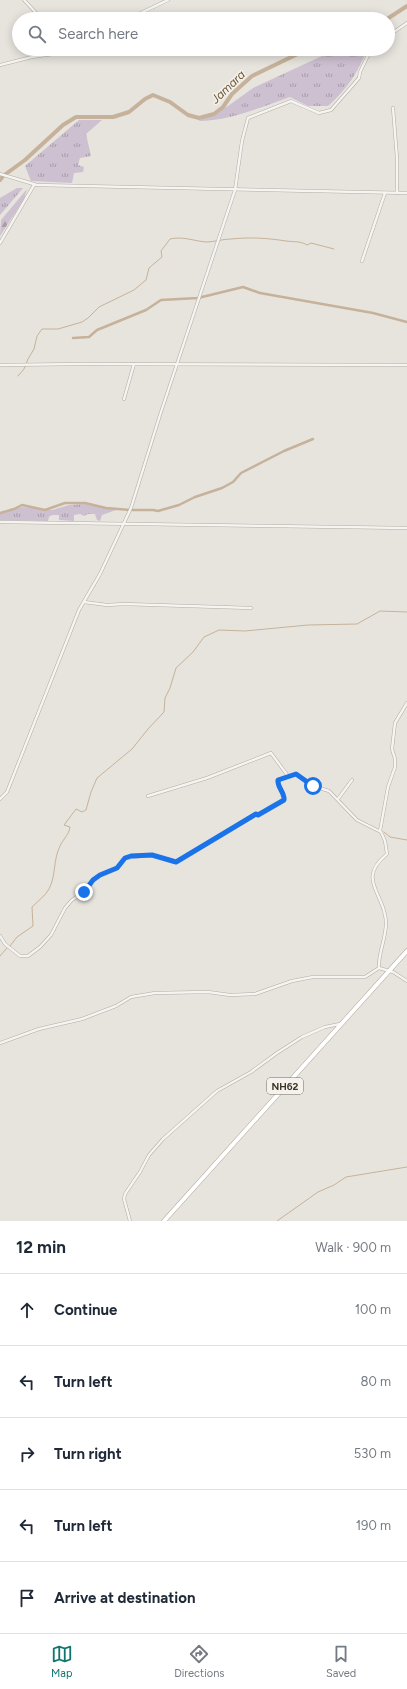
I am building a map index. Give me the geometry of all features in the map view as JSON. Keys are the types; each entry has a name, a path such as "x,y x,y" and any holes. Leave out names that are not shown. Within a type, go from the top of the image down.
{"main road":[{"name":"NH62","path":"164,1221 407,951"}],"street":[{"path":"24,0 35,12"},
{"path":"143,12 168,0"},
{"path":"395,31 407,23"},
{"path":"0,65 32,56"},
{"path":"0,799 7,792 79,610 100,574 125,524 131,508 198,298 235,190 242,141 248,118 291,101 318,113 331,110 359,78 360,72 368,56"},
{"path":"393,108 397,158 397,193"},
{"path":"0,174 34,185 407,193"},
{"path":"0,243 34,185"},
{"path":"362,261 385,193"},
{"path":"124,399 134,364"},
{"path":"0,365 407,365"},
{"path":"0,522 407,528"},
{"path":"84,602 107,605 124,604 251,608"},
{"path":"380,831 388,787 395,767 392,749 395,723 407,703"},
{"path":"148,796 207,778 271,754 288,776"},
{"path":"0,936 6,944 20,956 28,956 40,947 51,935 65,908 72,900 84,892 93,880 100,875 117,868 125,858 131,856 152,855 176,862 256,814 258,815 284,800 278,780 296,774 313,786 329,791 357,820 380,831 384,836 387,854 381,858 372,876 372,885 383,904 386,921 385,937 378,959 379,968"},
{"path":"338,799 352,780"},
{"path":"379,968 393,972 407,981"},
{"path":"0,1043 40,1029 82,1019 116,1006 131,997 170,992 208,992 230,995 255,994 292,981 313,977 365,977 379,968"},
{"path":"130,1221 124,1199 125,1194 150,1155 163,1139 217,1091 251,1072 302,1037 325,1027 340,1024"}],"green space":[{"path":"322,56 364,56 351,80 328,106 308,106 290,97 234,116 222,119 198,121 228,106 253,88"},
{"path":"79,120 102,120 86,134 91,156 80,158 78,165 84,167 83,172 74,173 72,183 31,181 25,166"},
{"path":"17,188 23,188 0,215 0,198"},
{"path":"27,189 24,199 0,236 1,220"},
{"path":"84,504 116,510 102,515 100,521 97,520 95,514 88,514 84,516 80,514 74,515 74,521 59,520 59,515 52,515 49,517 48,521 0,520 0,513 22,507 52,510 69,505"}],"waterway":[{"name":"Jamara","path":"395,14 407,6"},
{"name":"Jamara","path":"0,180 3,176 25,160 63,125 76,117 113,117 129,112 145,99 153,95 170,102 188,115 199,118 214,114 223,107 232,94 252,76 293,56"},
{"path":"18,376 24,369 34,349 37,336 42,329 58,329 82,322 99,307 134,290 146,280 149,268 162,257 161,251 170,239 184,238 212,242 225,239 252,238 300,242 307,245 311,243 334,249"},
{"path":"73,338 89,337 97,330 146,310 161,300 198,298 243,287 260,293 373,313 407,322"},
{"path":"132,510 158,511 179,505 195,497 222,488 233,482 241,473 284,451 313,439"},
{"path":"0,513 22,505 45,510 65,503 85,503 106,508 130,510"},
{"path":"10,946 17,937 33,926 32,907 49,889 53,879 56,857 70,827 64,825 76,809 82,812 86,810 97,778 132,749 164,712 165,698 170,688 176,668 193,652 204,637 219,630 245,631 308,625 357,624 380,611 407,612"},
{"path":"384,832 390,837 407,840"},
{"path":"0,956 7,948"},
{"path":"277,1221 318,1192 334,1185 346,1177 407,1167"}],"route":[{"path":"84,892 88,884 100,875 117,868 125,858 131,856 152,855 174,863 212,839 284,800 278,784 278,780 283,777 296,774 313,786"}]}
